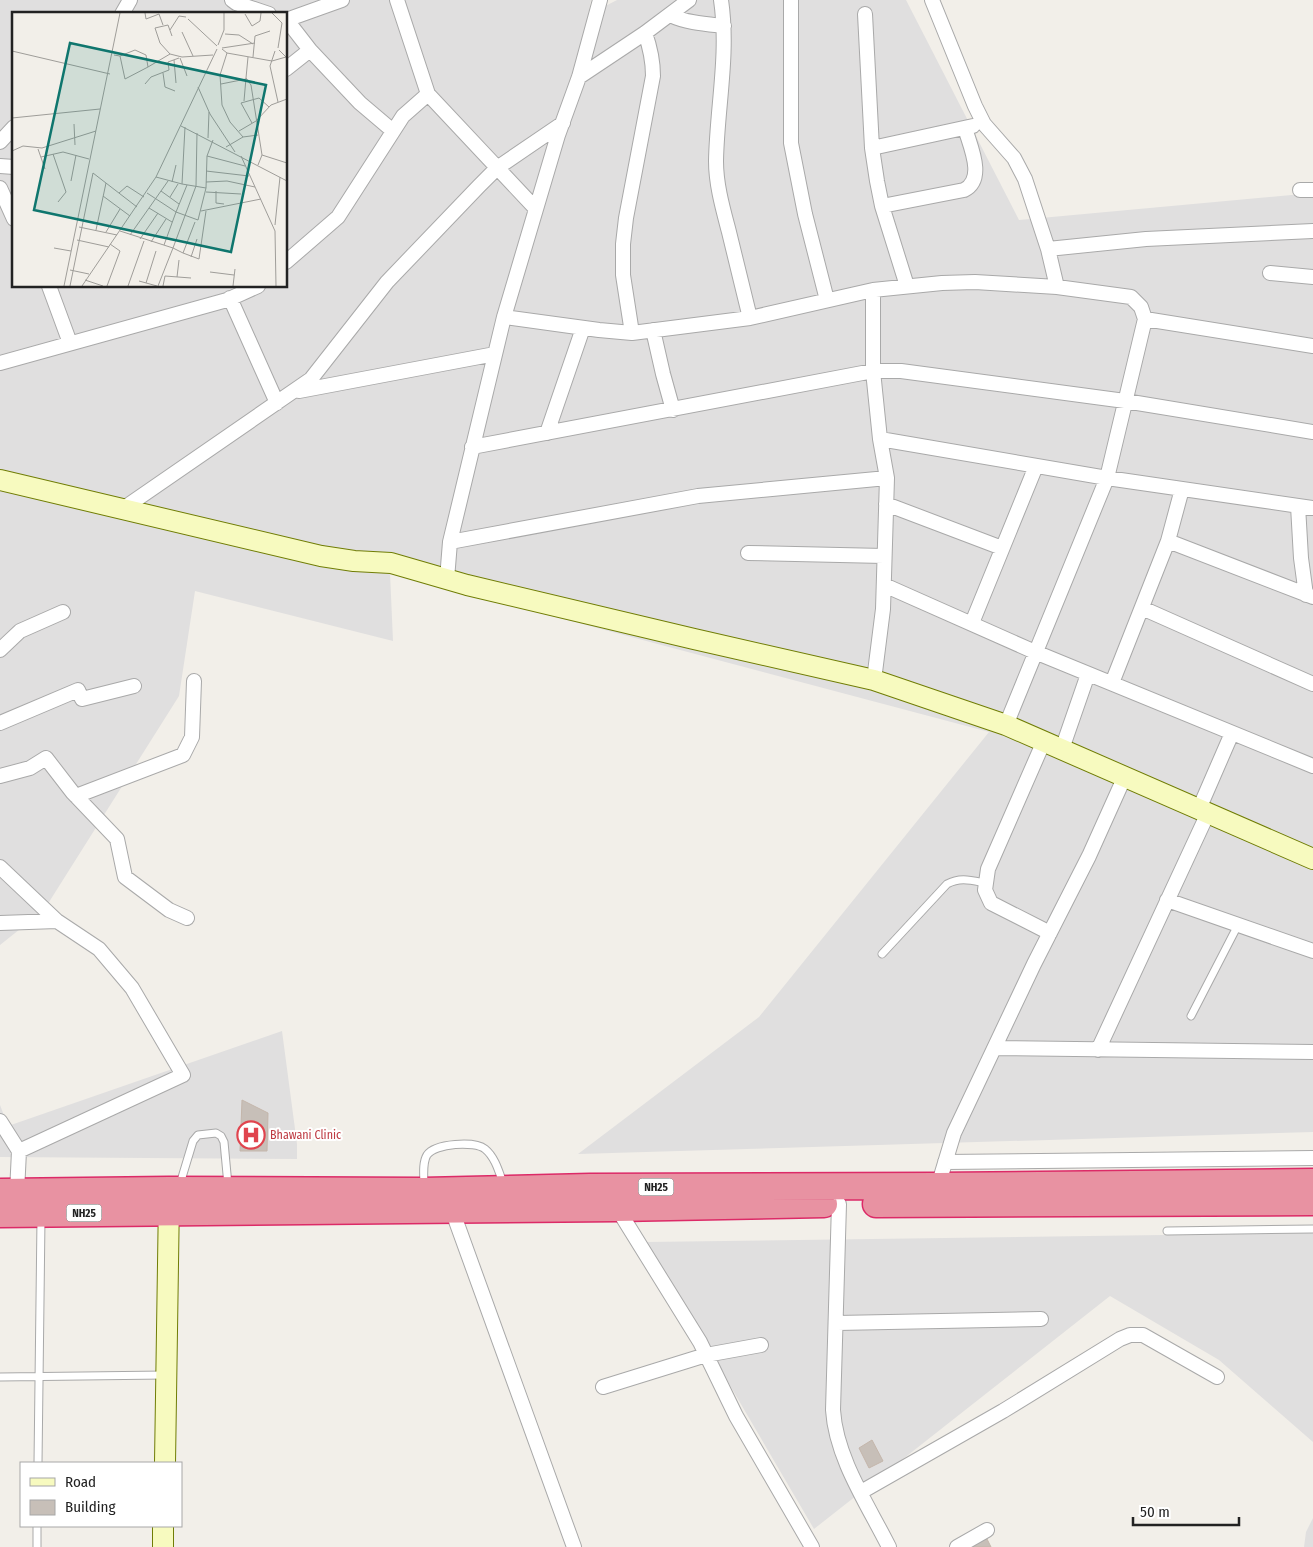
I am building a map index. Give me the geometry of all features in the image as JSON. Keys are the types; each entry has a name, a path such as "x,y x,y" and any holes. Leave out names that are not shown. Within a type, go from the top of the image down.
{"highway":[{"name":"NH25","path":"0,1214 41,1214 175,1201 229,1191 506,1190 941,1174 1313,1182"},
{"name":"NH25","path":"8,1192 175,1201 452,1210 839,1204 1313,1202"}],"street":[{"path":"123,12 130,0"},
{"path":"232,0 263,12"},
{"path":"288,20 342,0"},
{"path":"397,0 428,94 536,210"},
{"path":"446,579 450,542 504,316 562,122 579,77 600,0"},
{"path":"579,77 645,33 688,0"},
{"path":"721,0 724,48 716,161 725,215 750,318"},
{"path":"791,0 791,143 805,214 827,300"},
{"path":"932,0 984,124 1014,158 1025,179 1048,249 1058,287"},
{"path":"865,14 872,148 882,206 907,286"},
{"path":"670,15 694,23 724,26"},
{"path":"288,21 310,50 360,103 393,131"},
{"path":"632,333 623,275 623,244 626,218 653,76 651,50 645,33"},
{"path":"288,67 310,50"},
{"path":"288,260 338,218 403,116 428,94"},
{"path":"124,508 311,379 387,282 497,168 562,122"},
{"path":"872,148 984,124"},
{"path":"882,206 964,190 970,187 976,171 965,128"},
{"path":"0,142 12,129"},
{"path":"0,188 12,215"},
{"path":"1048,249 1146,239 1313,230"},
{"path":"1270,272 1313,277"},
{"path":"504,316 632,333 750,318 873,290 907,286 975,282 1058,287 1131,297 1141,306 1145,319 1107,478 1006,725"},
{"path":"50,288 70,344"},
{"path":"0,363 230,298 253,288"},
{"path":"873,290 873,371 886,478 883,609 874,680"},
{"path":"230,298 277,403"},
{"path":"1145,319 1313,346"},
{"path":"547,433 584,328"},
{"path":"653,330 673,410"},
{"path":"293,392 495,354"},
{"path":"472,447 873,371 901,371 1125,401 1313,432"},
{"path":"880,439 1107,478 1313,508"},
{"path":"972,623 1036,466"},
{"path":"450,542 698,496 886,478"},
{"path":"0,480 321,556 354,561 390,563 446,579 685,637 874,680 1006,725 1313,859"},
{"path":"1112,683 1168,541 1182,489"},
{"path":"886,504 1002,548"},
{"path":"1168,541 1310,596 1298,506"},
{"path":"748,553 884,556"},
{"path":"884,586 1035,652 1313,766"},
{"path":"1142,608 1313,684"},
{"path":"0,650 20,631 64,612"},
{"path":"1050,933 991,903 985,890 985,883 988,869 1088,674"},
{"path":"76,796 183,755 192,737 194,681"},
{"path":"0,723 78,690 82,699 134,686"},
{"path":"1098,1050 1167,900 1204,811 1232,733"},
{"path":"0,776 30,768 46,758 76,796 117,839 125,877 169,910 187,918"},
{"path":"1125,776 1089,856 954,1133 941,1174 1313,1158"},
{"path":"0,867 57,921 99,949 132,988 183,1075 19,1151"},
{"path":"1167,900 1313,951"},
{"path":"0,923 57,921"},
{"path":"995,1048 1313,1052"},
{"path":"0,1121 19,1151 8,1192"},
{"path":"165,1462 166,1375 175,1201"},
{"path":"839,1204 834,1425 849,1466 890,1547"},
{"path":"618,1208 706,1354 736,1416 812,1547"},
{"path":"452,1210 574,1547"},
{"path":"836,1323 1041,1319"},
{"path":"861,1492 1003,1411 1120,1339 1130,1335 1143,1335 1217,1377"},
{"path":"602,1387 706,1354 761,1345"},
{"path":"163,1547 164,1527"},
{"path":"957,1547 987,1530"}],"lane":[{"path":"882,954 947,884 965,878 985,883"},
{"path":"1191,1016 1238,925"},
{"path":"175,1201 193,1141 198,1135 216,1133 221,1136 224,1142 229,1191"},
{"path":"424,1191 427,1155 433,1150 462,1144 483,1147 490,1154 506,1190"},
{"path":"38,1462 41,1214"},
{"path":"1167,1231 1313,1229"},
{"path":"0,1377 166,1375"},
{"path":"37,1527 37,1547"}],"shaded area":[{"path":"0,0 591,0 588,15 617,0 906,0 1019,220 1313,193 1313,1132 578,1154 759,1017 989,732 390,573 393,641 195,591 179,696 44,910 0,945"},
{"path":"282,1031 297,1144 297,1159 0,1157 0,1105 8,1126"},
{"path":"1313,1233 1313,1442 1219,1360 1110,1296 814,1529 646,1242"},
{"path":"1313,1518 1313,1547 1304,1547 1306,1532"}],"building":[{"path":"242,1100 268,1113 267,1151 240,1151"},
{"path":"872,1440 883,1461 869,1468 859,1448"},
{"path":"986,1537 991,1547 969,1547"}],"place":[{"name":"Bhawani Clinic","path":"251,1135"}]}
